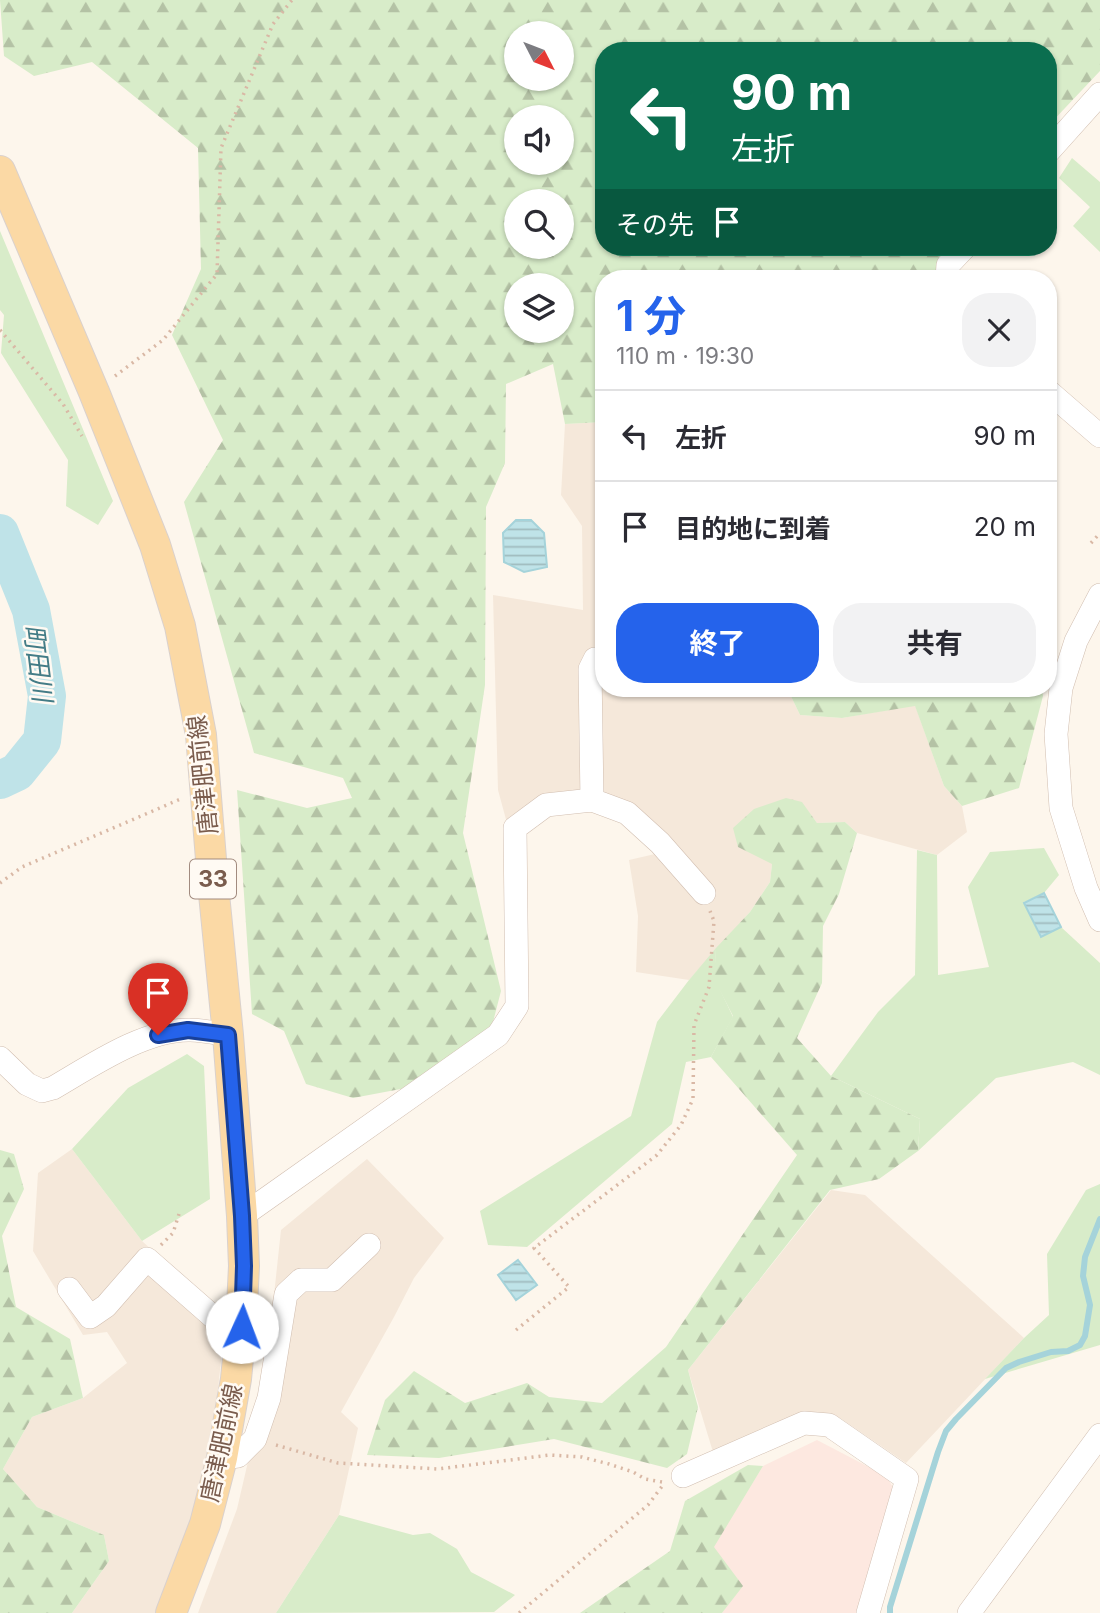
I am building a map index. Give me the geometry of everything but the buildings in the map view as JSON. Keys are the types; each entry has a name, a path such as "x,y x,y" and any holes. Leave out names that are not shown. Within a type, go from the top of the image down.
{"main road":[{"name":"唐津肥前線","path":"0,171 155,544 180,626 201,735 242,1216 242,1327 222,1458 205,1524 171,1613"}],"street":[{"path":"1057,142 1100,94"},
{"path":"1057,399 1100,436"},
{"path":"1100,595 1072,653 1061,688 1056,734 1061,808 1086,888 1100,920"},
{"path":"592,800 590,669 595,659"},
{"path":"242,1216 498,1035 517,1006 514,828 546,805 592,800 627,813 660,842 704,893"},
{"path":"0,1058 27,1084 42,1091 53,1088 115,1052 158,1035 188,1030 228,1035"},
{"path":"222,1458 239,1455 256,1439 269,1398 285,1294 301,1280 332,1280 369,1245"},
{"path":"69,1289 90,1317 106,1306 147,1259 219,1322 242,1327"},
{"path":"683,1476 804,1423 829,1425 907,1479 868,1613"},
{"path":"969,1613 1100,1434"}],"path":[{"path":"94,392 163,340 217,274 221,148 273,24 292,0"},
{"path":"0,330 63,404 84,439"},
{"path":"1091,543 1100,533"},
{"path":"0,883 22,867 185,797"},
{"path":"516,1329 569,1287 534,1248 657,1155 681,1125 689,1108 692,1099 694,1025 709,987 714,921 704,893"},
{"path":"147,1259 173,1233 179,1214"},
{"path":"256,1439 338,1463 438,1469 550,1455 582,1457 664,1483 649,1505 519,1613"}],"shaded area":[{"path":"595,422 595,697 791,697 800,715 842,718 915,705 944,786 962,806 967,832 937,855 857,833 845,822 817,823 802,803 772,864 770,882 750,912 689,980 636,972 638,916 629,860 655,854 619,820 586,808 546,815 511,838 498,790 493,595 583,610 582,526 561,495 565,424"},
{"path":"72,1149 142,1241 226,1318 212,1441 189,1526 155,1613 72,1613 109,1561 104,1535 37,1507 3,1469 32,1417 83,1398 127,1363 107,1332 83,1335 33,1251 38,1173"},
{"path":"367,1159 444,1238 414,1278 341,1412 358,1428 339,1515 276,1613 198,1613 237,1509 263,1397 281,1230"},
{"path":"831,1190 865,1195 1024,1338 906,1463 840,1418 803,1417 713,1452 688,1370"},
{"path":"817,1440 886,1476 897,1494 860,1613 722,1613 742,1586 713,1547 763,1466"}],"green space":[{"path":"0,0 1100,0 1100,71 1057,116 1057,42 595,42 595,256 940,256 937,270 595,270 595,422 565,424 553,364 506,384 505,463 486,507 485,685 463,833 501,991 492,1026 406,1088 353,1098 306,1084 284,1031 252,1014 237,790 307,808 352,798 343,778 254,753 184,502 223,440 172,335 201,269 198,148 92,62 34,76 4,56"},
{"path":"1072,158 1100,182 1100,252 1073,226 1090,207 1059,178"},
{"path":"0,231 113,501 98,525 66,506 68,460 1,353 4,315 0,310"},
{"path":"791,697 1043,697 1019,788 962,806 944,786 915,706 842,718 800,715"},
{"path":"786,798 802,802 817,823 845,822 857,833 839,894 823,926 822,983 797,1038 831,1076 920,1119 918,1151 879,1179 830,1190 688,1370 698,1407 687,1454 667,1468 554,1439 439,1458 367,1455 385,1400 414,1371 465,1403 527,1383 549,1397 602,1403 666,1347 797,1155 711,1057 733,1016 714,979 716,948 750,912 770,882 772,864 738,847 733,828 754,809"},
{"path":"1044,848 1059,875 1044,893 1024,902 1040,937 1061,927 1100,963 1100,1075 1073,1062 996,1078 918,1151 920,1119 831,1076 878,1012 915,975 917,850 937,855 938,975 989,967 968,887 990,852"},
{"path":"716,948 715,979 733,1017 711,1057 686,1062 672,1124 527,1247 488,1245 480,1211 631,1116 657,1022"},
{"path":"187,1054 204,1066 210,1199 142,1241 72,1149 128,1088"},
{"path":"0,1150 14,1154 24,1189 2,1236 16,1307 70,1339 83,1398 32,1417 3,1469 37,1507 104,1535 109,1561 72,1613 0,1613"},
{"path":"1100,1184 1100,1345 985,1379 1049,1315 1047,1254 1086,1190"},
{"path":"748,1465 763,1466 714,1547 743,1586 722,1613 580,1613 670,1551 685,1501"},
{"path":"339,1515 413,1535 430,1533 457,1549 471,1572 515,1595 494,1612 276,1613"}],"water":[{"path":"516,520 531,520 544,533 547,567 524,572 504,562 503,533"},
{"path":"1044,893 1061,927 1041,937 1024,903"},
{"path":"518,1260 537,1285 516,1300 498,1275"}],"waterway":[{"name":"町田川","path":"0,533 31,610 47,696 42,741 17,772 0,780"},
{"path":"890,1613 946,1431 1006,1368 1051,1352 1068,1351 1080,1345 1085,1336 1090,1305 1083,1276 1085,1257 1100,1219"}],"route":[{"path":"158,1035 188,1030 228,1035 242,1216 242,1327"}]}
